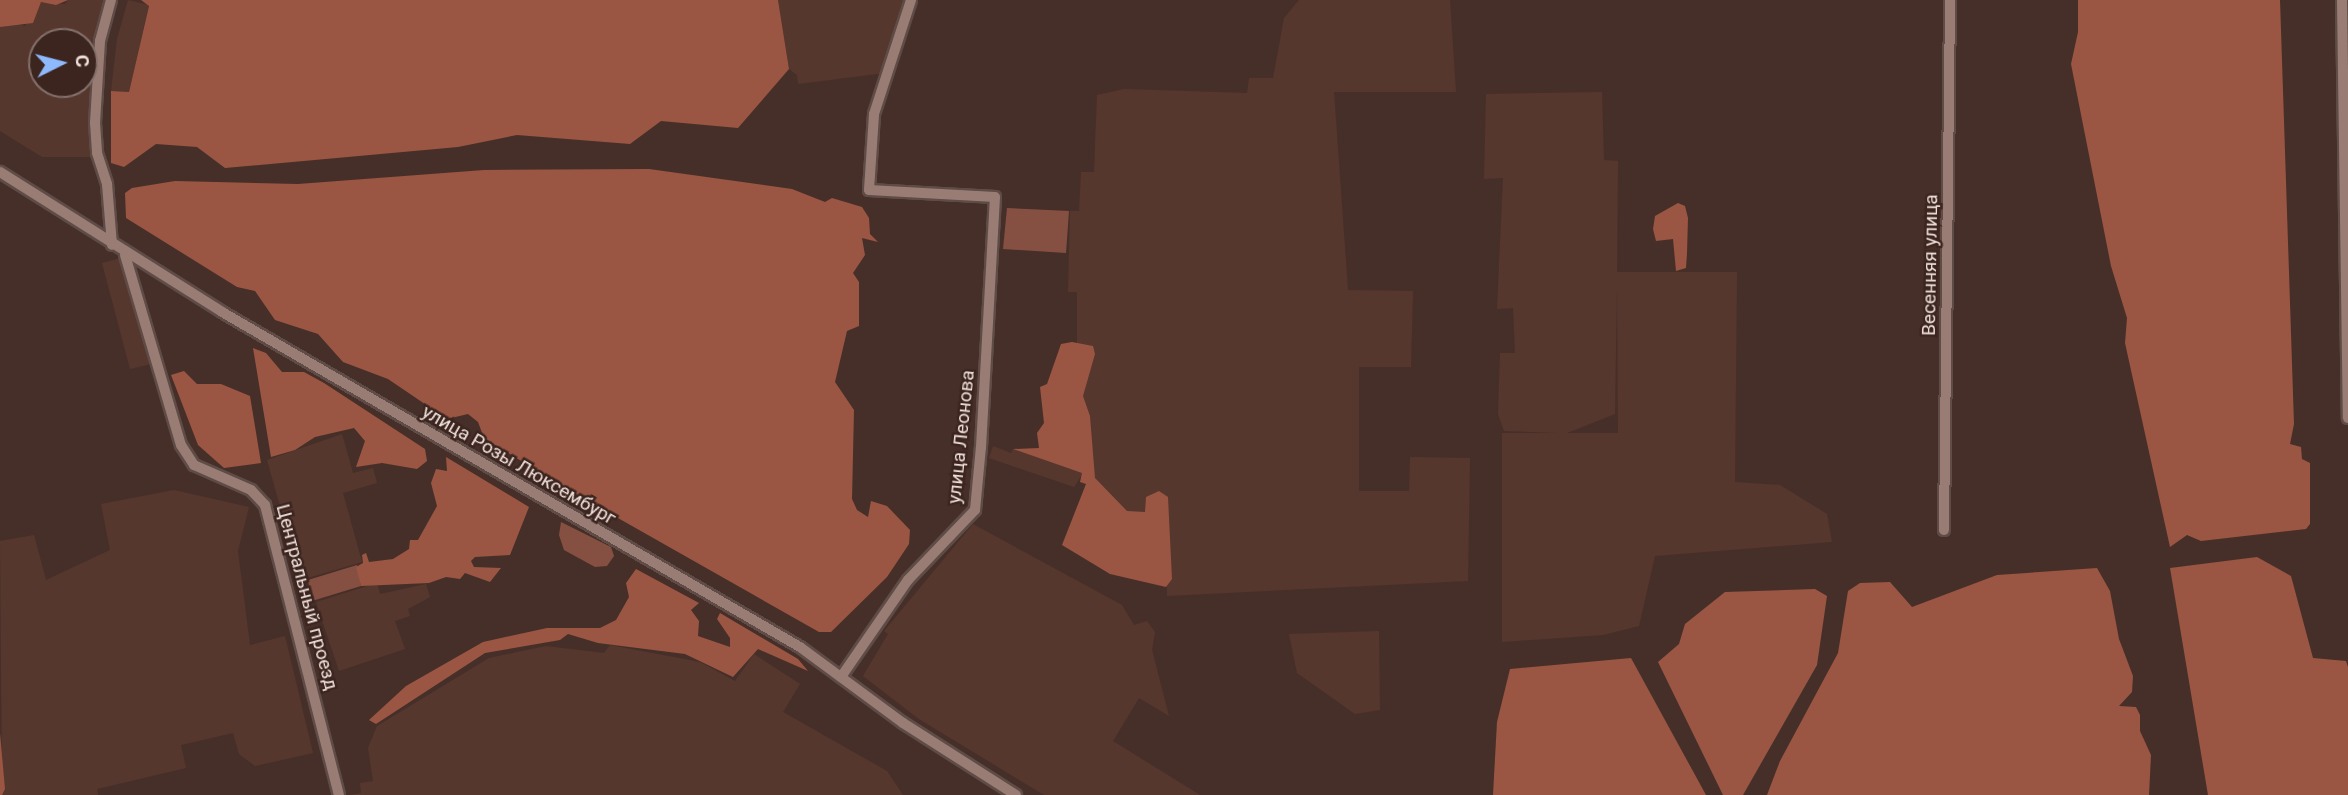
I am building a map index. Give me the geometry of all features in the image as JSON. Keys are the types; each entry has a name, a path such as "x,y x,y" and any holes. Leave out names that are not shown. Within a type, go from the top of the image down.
{"street":[{"path":"111,0 100,41 95,130 107,184 112,245"},
{"name":"улица Леонова","path":"841,677 908,580 975,510 995,197 869,190 874,114 911,0"},
{"name":"Весенняя улица","path":"1944,530 1950,0"},
{"path":"2342,0 2348,418"},
{"name":"улица Розы Люксембург","path":"0,172 123,252 444,444 800,647 1016,795"},
{"name":"Центральный проезд","path":"123,252 133,271 170,419 181,445 194,465 251,490 265,505 339,795"}],"shaded area":[{"path":"0,0 68,0 56,5 41,2 33,23 0,27"},
{"path":"68,0 106,0 98,59 98,28 28,28 28,98 93,98 94,157 42,157 0,131 0,27 15,23 25,26 40,2 65,4"},
{"path":"128,0 149,5 129,92 111,91 117,39"},
{"path":"141,0 778,0 789,69 738,128 661,121 630,144 517,135 458,147 225,168 197,147 156,144 124,167 111,163 111,91 129,92 149,6"},
{"path":"778,0 911,0 885,73 798,84 797,75 789,69"},
{"path":"1299,0 1450,0 1456,92 1334,92 1348,290 1413,291 1411,367 1359,367 1359,491 1409,491 1410,457 1470,458 1468,581 1167,596 1167,580 1083,473 1074,487 989,458 993,446 1011,453 1013,449 1077,471 1077,292 1068,292 1070,211 1079,211 1081,172 1094,172 1097,95 1124,89 1247,93 1249,78 1273,78 1284,18"},
{"path":"2078,0 2280,0 2294,424 2290,444 2301,447 2302,459 2310,463 2310,524 2306,529 2201,541 2187,535 2170,547 2125,343 2127,318 2111,266 2071,64 2078,32"},
{"path":"1602,92 1604,160 1618,161 1617,272 1737,272 1735,482 1780,485 1827,514 1832,542 1655,556 1639,626 1603,635 1502,642 1502,433 1557,433 1504,431 1498,414 1500,353 1515,353 1513,308 1497,309 1503,178 1484,179 1486,94","holes":["1617,288 1618,433 1567,433 1615,414"]},
{"path":"649,169 792,189 825,202 832,198 862,207 869,218 870,234 878,242 862,238 865,255 853,273 859,282 859,326 847,331 835,382 854,410 852,499 857,510 868,517 871,501 887,506 910,530 909,544 887,577 831,632 819,632 565,488 484,438 478,422 468,414 447,419 388,379 343,362 318,334 275,320 255,291 237,287 126,218 125,193 132,188 175,181 298,184 484,170"},
{"path":"1678,203 1685,206 1688,218 1687,253 1686,268 1676,271 1673,239 1656,241 1653,229 1655,216"},
{"path":"1007,208 1069,211 1066,253 1003,249"},
{"path":"121,258 151,364 130,369 102,263"},
{"path":"1072,342 1093,346 1095,354 1083,396 1090,416 1095,478 1127,511 1145,512 1146,497 1159,491 1168,497 1172,579 1166,587 1110,574 1062,545 1086,484 1080,482 1082,473 1013,449 1039,448 1037,433 1044,423 1040,387 1047,384 1061,344"},
{"path":"253,348 266,353 282,372 304,372 324,383 425,449 427,461 417,469 382,463 356,467 365,441 354,428 315,437 295,450 271,457"},
{"path":"184,371 197,384 221,384 250,396 261,463 224,468 198,445 171,375"},
{"path":"342,434 353,473 373,468 377,483 343,493 362,562 301,580 267,460"},
{"path":"446,457 529,507 510,555 475,557 471,561 474,567 501,568 490,582 465,573 460,579 446,577 429,583 361,586 356,567 363,563 362,555 366,553 369,562 393,559 409,549 410,540 418,540 437,506 431,483 436,469 447,471"},
{"path":"174,490 249,507 238,551 250,645 285,636 313,753 255,766 239,754 233,733 181,745 186,768 97,789 98,795 2,795 0,541 34,535 46,580 110,550 101,504"},
{"path":"561,522 611,547 614,556 607,566 595,567 564,550 559,535"},
{"path":"973,524 1122,605 1134,625 1147,621 1155,632 1152,650 1169,716 1139,698 1113,741 1200,795 1044,795 919,719 863,676 888,634 884,631"},
{"path":"2257,557 2291,576 2313,658 2346,661 2348,795 2208,795 2170,568"},
{"path":"357,565 361,586 312,601 308,580"},
{"path":"2097,568 2110,591 2119,639 2133,676 2132,692 2119,706 2136,707 2140,715 2140,731 2151,755 2149,795 1767,795 1780,761 1838,653 1848,591 1860,583 1890,582 1912,607 1997,575"},
{"path":"636,569 699,603 691,610 699,621 698,636 730,647 730,638 717,619 720,613 798,659 808,671 758,649 733,677 685,654 598,643 568,634 560,640 485,653 376,724 369,720 406,686 483,642 547,628 600,628 616,620 629,597 626,583"},
{"path":"377,583 380,594 426,584 430,597 408,609 410,616 395,621 405,649 339,671 316,602"},
{"path":"1815,589 1827,596 1817,665 1743,795 1723,795 1658,662 1679,644 1685,624 1725,592"},
{"path":"1379,631 1380,710 1355,714 1297,673 1289,634"},
{"path":"610,645 700,662 735,681 754,654 800,684 783,712 887,771 903,795 349,795 361,793 360,783 373,781 368,748 377,726 489,658 546,646 604,653"},
{"path":"1631,658 1706,795 1493,795 1497,722 1510,669"},
{"path":"0,733 5,789 2,795 0,795"}]}
